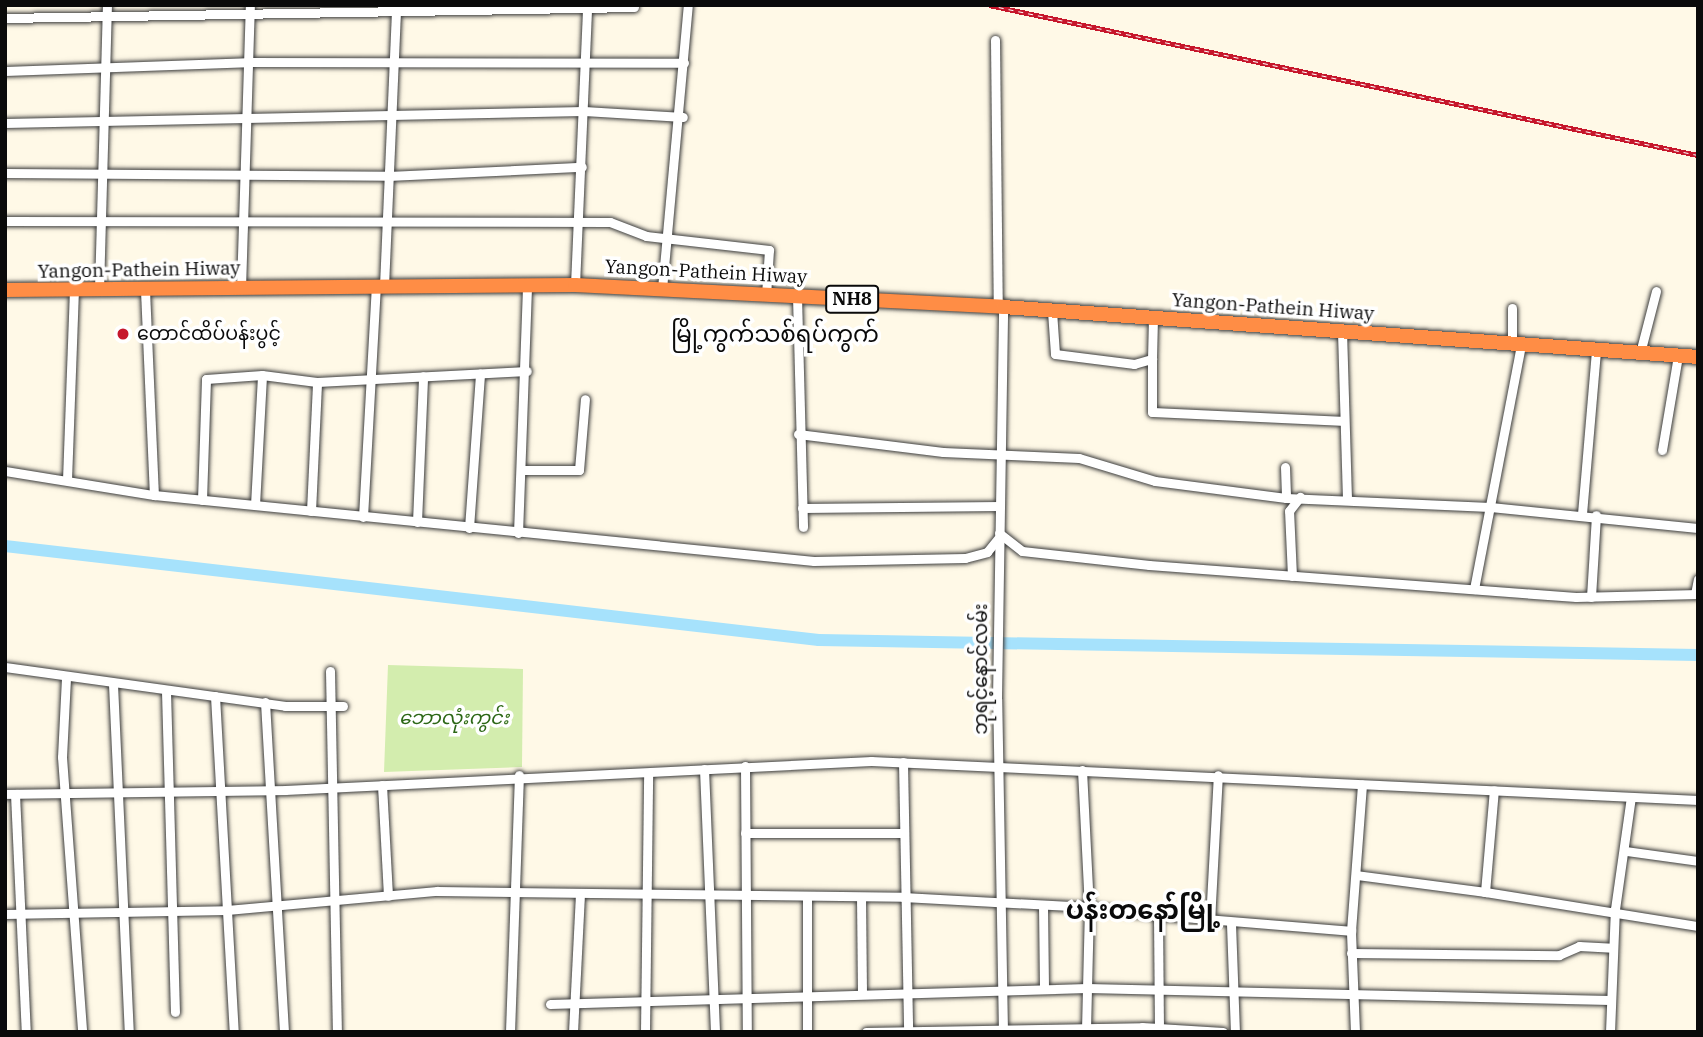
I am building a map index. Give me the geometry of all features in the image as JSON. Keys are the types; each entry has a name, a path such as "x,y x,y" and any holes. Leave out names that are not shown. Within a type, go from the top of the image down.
{"highway":[{"name":"Yangon-Pathein Hiway","path":"5,290 575,285 1001,307 1698,357"}],"street":[{"path":"662,289 682,117 688,5"},
{"path":"5,18 107,10 634,7"},
{"path":"241,288 250,8"},
{"path":"363,517 372,374 388,224 396,8"},
{"path":"575,285 587,8"},
{"path":"99,290 107,10"},
{"name":"ဘုရင့်နောင်လမ်း","path":"995,40 1001,307 997,699 1003,1030"},
{"path":"5,71 106,70 247,62 684,62"},
{"path":"5,123 584,111 682,117"},
{"path":"5,173 104,170 388,176 582,167"},
{"path":"5,221 101,219 388,224 610,222 667,239 769,250 766,295"},
{"path":"518,533 527,371 527,284"},
{"path":"67,480 74,290"},
{"path":"145,290 154,495"},
{"path":"1640,353 1656,291"},
{"path":"797,296 798,434 803,527"},
{"path":"1474,589 1516,344 1512,308"},
{"path":"1052,311 1055,354 1134,363 1152,359"},
{"path":"1153,318 1152,412 1342,421"},
{"path":"1342,331 1342,421 1347,497"},
{"path":"1582,514 1596,349"},
{"path":"1662,450 1678,355"},
{"path":"202,500 206,379 262,375 317,382 372,374 423,376 527,371"},
{"path":"469,528 480,373"},
{"path":"255,505 262,375"},
{"path":"417,522 423,376"},
{"path":"311,511 317,382"},
{"path":"522,470 579,470 585,399"},
{"path":"798,434 1001,454 1079,458 1156,481 1286,498 1347,497 1490,507 1597,515 1698,527"},
{"path":"1285,467 1286,498"},
{"path":"5,471 154,495 814,562 965,558 987,552 999,536 1022,551 1045,556 1591,597 1696,594 1698,579"},
{"path":"1292,576 1289,511 1300,497"},
{"path":"802,508 1000,506"},
{"path":"1591,597 1597,515"},
{"path":"5,667 166,691 265,702 343,706"},
{"path":"330,671 327,706 328,788 337,1032"},
{"path":"66,678 66,793 82,1032"},
{"path":"113,684 121,914 129,1032"},
{"path":"166,691 175,1012"},
{"path":"215,696 218,790 234,1032"},
{"path":"265,702 284,1032"},
{"path":"903,762 903,897 908,1031"},
{"path":"26,1032 10,794 328,788 519,775 648,773 745,765 903,762 1698,800"},
{"path":"745,765 743,898 747,1032"},
{"path":"704,769 715,1032"},
{"path":"1082,770 1089,907 1086,1031"},
{"path":"646,1032 648,773"},
{"path":"510,1032 518,891 519,775"},
{"path":"1210,921 1218,775"},
{"path":"1355,1032 1351,994 1351,931 1362,784"},
{"path":"382,785 388,896"},
{"path":"1485,892 1494,790"},
{"path":"1610,1032 1615,909 1626,851 1631,797"},
{"path":"745,833 903,833"},
{"path":"1626,851 1698,861"},
{"path":"1356,875 1615,909 1698,926"},
{"path":"5,914 227,910 388,896 518,891 709,898 903,897 1089,907 1231,924 1351,931"},
{"path":"573,1032 577,1006 580,894"},
{"path":"807,897 807,1032"},
{"path":"861,897 862,994"},
{"path":"1043,905 1044,989"},
{"path":"1158,915 1159,1030"},
{"path":"1231,924 1235,1032"},
{"path":"1351,953 1559,955 1579,946 1612,948"},
{"path":"550,1004 577,1006 806,993 906,995 1087,988 1610,1000"},
{"path":"866,1032 1223,1032"}],"green space":[{"name":"ဘောလုံးကွင်း","path":"388,665 523,669 522,767 384,772"}],"waterway":[{"path":"5,546 819,640 1698,655"}],"railway":[{"path":"989,5 1698,155"}],"place":[{"name":"တောင်ထိပ်ပန်းပွင့်","path":"123,334"}],"district":[{"name":"မြို့ကွက်သစ်ရပ်ကွက်","path":"775,333"},
{"name":"ပန်းတနော်မြို့","path":"1143,910"}]}
